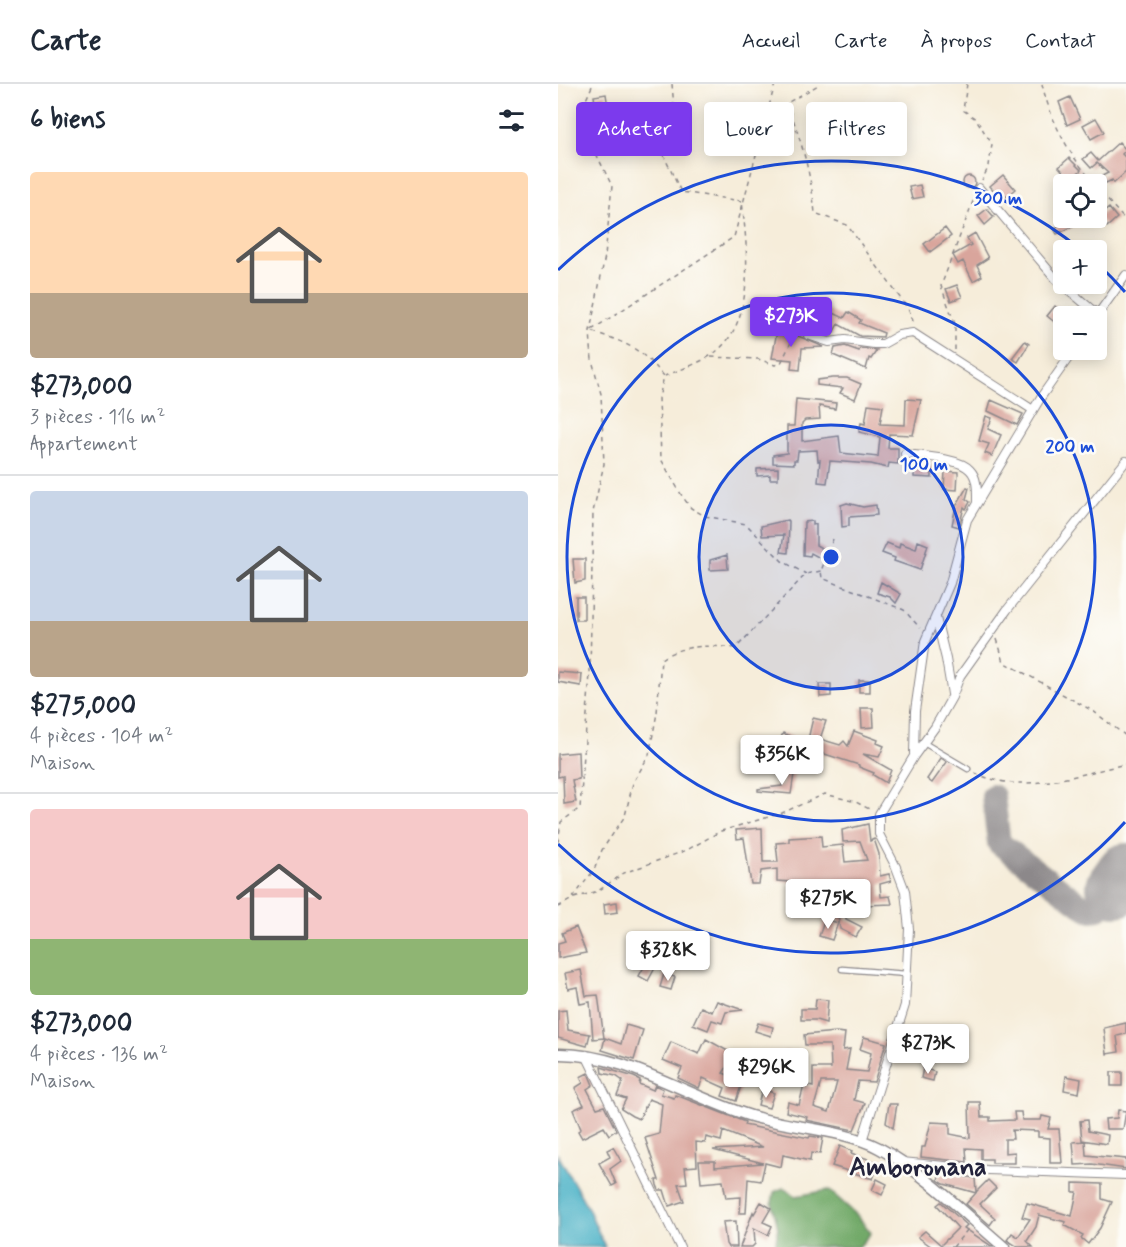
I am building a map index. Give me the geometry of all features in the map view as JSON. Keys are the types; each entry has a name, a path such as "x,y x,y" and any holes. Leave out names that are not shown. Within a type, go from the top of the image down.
{"street":[{"path":"979,189 1056,279 1086,306"},
{"path":"1104,306 1126,275"},
{"path":"808,335 829,342 845,340 883,344 898,335 913,333 1033,410"},
{"path":"914,756 915,711 925,640 950,583 967,520 1033,410 1067,360"},
{"path":"905,454 961,463 971,470 976,482 977,503"},
{"path":"862,1141 905,1005 907,974 909,929 905,891 879,834 879,814 952,697 960,676 995,631 1007,610 1126,461"},
{"path":"936,618 946,658 952,697"},
{"path":"558,1054 586,1055 607,1059 752,1116 862,1141 902,1162 1004,1247"},
{"path":"586,1055 680,1247"},
{"path":"902,1162 987,1170 1126,1175"}],"lane":[{"path":"924,742 968,769"},
{"path":"842,969 907,974"}],"path":[{"path":"558,842 561,822 580,808 590,674 593,512 604,464 601,394 592,360 590,331 605,256 612,186 585,131 584,104 593,84"},
{"path":"672,84 674,108 651,142 663,154 681,192 742,201"},
{"path":"770,102 775,84"},
{"path":"789,102 820,84"},
{"path":"953,360 955,324 941,285 949,259 989,166 992,144 976,119 963,110 967,84"},
{"path":"1042,84 1047,108 1070,152 1087,174"},
{"path":"794,122 812,182 815,213 848,225 909,310 918,336"},
{"path":"590,331 734,237 755,156"},
{"path":"1107,199 1126,221"},
{"path":"710,357 732,333 743,311 747,268 742,201"},
{"path":"590,331 616,339 644,353 664,376"},
{"path":"664,376 710,357 758,359 775,365 782,363 796,332 808,335"},
{"path":"664,376 659,398 661,459 682,496 691,508 705,516 746,524 782,561 806,574"},
{"path":"833,539 821,571 822,578 904,610 918,623 925,640"},
{"path":"572,899 594,870 602,850 626,816 633,783 649,755 657,713 661,659 671,652 695,647 714,645 736,648 806,574 821,571"},
{"path":"995,631 1004,662 1093,711 1126,736"},
{"path":"968,769 992,781 1033,784 1126,764"},
{"path":"558,901 558,907 572,899 598,891 624,873 687,850 721,831 782,813 825,794 855,802 879,814"},
{"path":"954,1247 975,1222"}],"green space":[{"path":"783,1188 796,1196 829,1190 858,1216 871,1233 859,1247 775,1247 778,1228 772,1203 774,1192"}],"water":[{"path":"558,1155 588,1208 605,1247 558,1247"}],"building":[{"path":"606,94 607,102 595,102 594,96"},
{"path":"1070,97 1080,119 1067,125 1059,102"},
{"path":"1096,118 1104,132 1091,139 1083,125"},
{"path":"1119,142 1126,150 1122,154 1126,158 1126,172 1114,183 1112,180 1107,182 1106,174 1108,173 1097,163 1091,168 1083,159 1091,153 1098,161"},
{"path":"1069,158 1081,170 1077,174 1065,174 1059,167"},
{"path":"1003,175 1015,189 1002,200 990,186"},
{"path":"971,176 975,182 971,188 967,188 963,180"},
{"path":"920,185 923,197 912,199 909,187"},
{"path":"1109,208 1117,218 1107,227 1107,210"},
{"path":"987,209 994,217 985,225 978,216"},
{"path":"945,228 951,236 930,252 924,244"},
{"path":"1055,228 1070,228 1057,234"},
{"path":"975,233 988,258 977,265 982,276 973,281 963,261 958,264 953,255 971,245 967,238"},
{"path":"957,285 962,297 951,301 946,289"},
{"path":"821,307 844,318 848,312 861,320 859,323 884,333 883,337 860,336 838,324 832,335 822,332 828,320 817,313"},
{"path":"1053,308 1053,321 1047,316"},
{"path":"777,331 791,333 824,347 802,348 800,370 791,369 792,360 772,358"},
{"path":"1025,341 1029,344 1018,362 1012,358"},
{"path":"845,346 859,351 860,348 877,350 871,359 869,358 866,369 833,355 835,348"},
{"path":"847,378 861,384 855,399 840,393 843,388 817,385 817,380"},
{"path":"796,399 836,403 835,409 819,406 820,419 805,420 802,423 802,441 839,436 841,453 878,457 880,437 859,432 861,423 865,424 868,404 883,406 880,424 905,425 906,399 921,400 913,435 889,434 888,448 898,448 898,464 889,463 888,468 871,464 830,461 827,483 818,482 820,460 818,461 817,450 798,451 794,464 773,463 773,455 787,453 787,426 794,426"},
{"path":"991,400 1023,414 1017,425 988,411"},
{"path":"986,416 992,418 988,429 1001,435 992,456 985,453 989,444 979,441"},
{"path":"914,463 932,464 932,478 914,477"},
{"path":"778,468 778,479 770,479 770,475 757,476 757,469"},
{"path":"945,471 958,472 957,490 944,489"},
{"path":"967,487 969,488 966,499 970,502 966,509 964,507 959,527 952,525 956,506"},
{"path":"847,503 863,507 876,505 877,515 849,517 849,526 842,527 841,505"},
{"path":"789,521 788,553 781,552 784,535 762,536 761,526"},
{"path":"813,521 813,525 816,524 816,545 825,550 820,558 811,553 810,556 803,555 804,522"},
{"path":"918,541 928,545 920,570 894,561 895,558 882,553 887,543 899,548 900,543 916,549"},
{"path":"727,555 728,569 710,570 710,560"},
{"path":"573,559 585,559 585,581 575,583"},
{"path":"881,582 901,594 896,603 890,597 877,593"},
{"path":"576,597 584,597 584,620 576,620"},
{"path":"558,672 582,674 581,686 558,682"},
{"path":"859,680 870,680 870,692 859,692"},
{"path":"819,684 831,684 831,696 820,697"},
{"path":"861,708 873,708 874,727 862,728"},
{"path":"813,718 826,721 820,739 840,745 844,741 848,746 854,731 878,740 877,743 884,746 879,757 863,754 891,770 886,783 859,765 806,748"},
{"path":"783,733 794,738 788,752 777,747"},
{"path":"755,747 772,749 771,762 753,761"},
{"path":"578,752 579,779 572,780 576,802 564,804 563,776 558,777 558,754"},
{"path":"941,758 947,762 932,783 927,779"},
{"path":"785,772 794,774 791,794 758,791 758,789 782,786"},
{"path":"868,824 870,841 874,839 879,854 880,876 889,874 891,881 880,884 881,897 890,896 892,904 865,905 865,892 843,892 846,919 862,927 856,937 840,929 836,902 822,902 820,914 812,913 815,892 792,894 791,882 777,881 777,869 761,871 759,884 751,884 744,838 737,839 736,830 762,828 763,862 778,862 776,843 789,842 789,838 821,836 822,847 843,845 845,862 867,860 860,841 843,842 842,830"},
{"path":"617,902 618,912 605,914 604,904"},
{"path":"825,919 838,923 832,940 819,936"},
{"path":"576,927 586,953 558,958 558,943 565,941 562,933"},
{"path":"662,934 671,938 648,981 639,976"},
{"path":"673,939 683,943 679,953 670,950"},
{"path":"581,970 586,996 598,995 604,1038 593,1039 590,1002 580,1004 577,987 568,989 565,973"},
{"path":"664,974 675,977 671,990 660,987"},
{"path":"816,999 828,1000 826,1023 801,1020 801,1009 815,1009"},
{"path":"717,1001 743,1010 726,1012 722,1023 712,1020 708,1030 693,1024 701,1007 712,1012"},
{"path":"566,1010 568,1030 590,1034 587,1046 558,1038 558,1011"},
{"path":"758,1023 773,1027 771,1036 755,1031"},
{"path":"1126,1023 1126,1034 1117,1036 1119,1052 1107,1054 1104,1028"},
{"path":"626,1025 643,1030 634,1060 602,1050 605,1038 621,1044"},
{"path":"845,1033 843,1050 850,1049 846,1070 867,1072 871,1053 860,1049 864,1037 886,1043 874,1082 858,1081 854,1100 865,1103 854,1130 806,1120 807,1117 786,1112 788,1102 799,1105 804,1085 813,1087 813,1068 831,1068 830,1045 805,1045 804,1035","holes":["821,1082 837,1082 829,1112 814,1107"]},
{"path":"706,1039 735,1055 723,1073 743,1080 736,1101 722,1096 725,1088 703,1078 699,1088 678,1078 682,1068 663,1060 671,1042 699,1054"},
{"path":"784,1051 796,1053 794,1068 782,1067"},
{"path":"601,1067 634,1077 640,1080 639,1084 653,1090 655,1085 663,1089 661,1094 674,1098 675,1095 681,1097 745,1122 744,1125 809,1138 810,1136 823,1138 820,1154 811,1153 810,1161 783,1155 781,1167 765,1163 761,1181 748,1179 746,1213 740,1213 741,1197 726,1198 723,1181 701,1183 699,1161 715,1161 715,1167 763,1163 713,1150 763,1147 723,1131 721,1141 706,1137 705,1143 696,1142 697,1166 685,1167 687,1183 678,1184 684,1201 669,1206 664,1190 659,1190 657,1185 656,1180 659,1180 645,1138 659,1134 662,1104 649,1099 639,1119 632,1116 621,1109 626,1099 617,1096 623,1081 616,1076 602,1073"},
{"path":"923,1068 935,1072 933,1081 921,1078"},
{"path":"1111,1072 1122,1072 1122,1086 1111,1086"},
{"path":"588,1073 593,1085 587,1089 597,1108 604,1106 616,1130 609,1135 604,1127 582,1138 578,1131 581,1129 573,1110 584,1105 575,1088 583,1083 580,1077"},
{"path":"1066,1076 1081,1079 1079,1093 1064,1090"},
{"path":"762,1089 774,1093 769,1108 758,1105"},
{"path":"969,1102 980,1102 981,1117 990,1117 990,1121 1015,1120 1014,1112 1021,1112 1022,1120 1041,1120 1042,1116 1051,1118 1048,1129 1059,1129 1062,1163 1050,1163 1050,1138 1038,1137 1038,1131 1012,1130 1013,1139 1005,1139 1005,1153 1015,1152 1015,1163 992,1163 992,1159 981,1159 981,1149 966,1148 967,1162 921,1157 931,1122 950,1123 950,1134 970,1138"},
{"path":"889,1104 897,1104 893,1128 886,1123"},
{"path":"1118,1110 1126,1111 1123,1129 1106,1129 1105,1119 1117,1118"},
{"path":"1087,1120 1088,1131 1108,1135 1107,1144 1082,1140 1080,1121"},
{"path":"1085,1141 1086,1155 1126,1159 1126,1169 1092,1164 1075,1165 1073,1142"},
{"path":"840,1146 852,1151 851,1153 879,1163 873,1179 832,1166"},
{"path":"613,1147 621,1161 610,1169 616,1184 612,1186 599,1163 610,1157 607,1150"},
{"path":"940,1173 975,1178 976,1192 988,1180 996,1188 980,1204 995,1218 990,1225 966,1204 976,1193 944,1184 938,1180"},
{"path":"877,1179 887,1184 882,1195 872,1190"},
{"path":"1073,1183 1102,1184 1102,1199 1112,1202 1100,1228 1088,1244 1081,1238 1083,1235 1064,1225 1066,1222 1039,1215 1036,1227 1027,1241 1033,1247 1018,1247 1007,1240 1012,1233 1018,1237 1030,1219 1022,1217 1027,1203 1072,1216 1077,1192 1073,1192"},
{"path":"761,1202 771,1208 763,1222 772,1226 768,1235 754,1228 755,1244 752,1247 740,1247 753,1212 754,1214"},
{"path":"941,1202 967,1225 964,1228 993,1247 932,1247 918,1237 925,1231 941,1245 958,1228 937,1205"},
{"path":"736,1221 737,1247 728,1247 723,1222"}],"taxiway":[{"path":"993,796 999,843 1081,905 1091,910 1098,909 1116,887"}],"runway":[{"path":"1116,887 1126,873"}],"district":[{"name":"Amboronana","path":"918,1168"}]}
